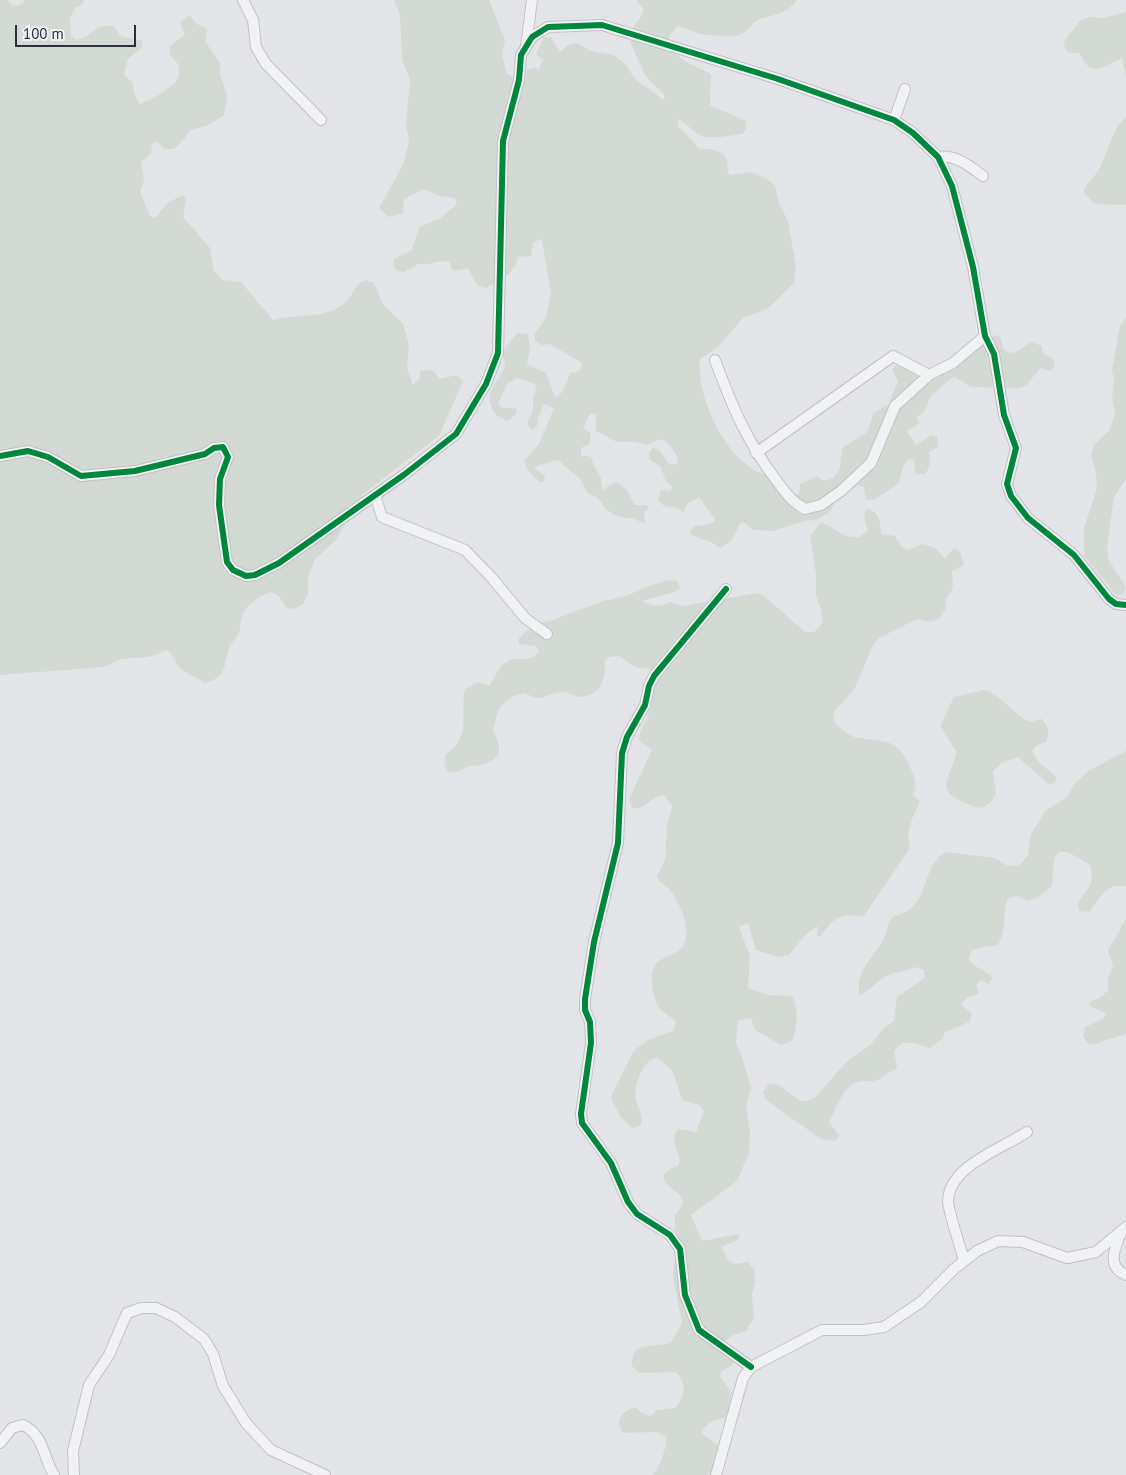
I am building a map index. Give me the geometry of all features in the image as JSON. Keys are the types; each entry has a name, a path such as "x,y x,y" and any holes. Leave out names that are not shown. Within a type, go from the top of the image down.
{"street":[{"path":"243,0 252,20 256,47 266,64 321,120"},
{"path":"526,47 532,0"},
{"path":"0,456 28,451 48,458 81,476 134,471 205,454 214,448 223,447 228,457 220,479 219,505 226,562 233,570 246,576 255,575 279,563 375,496 456,434 486,384 498,353 503,141 519,80 522,55 532,37 548,27 602,25 760,74 894,120 913,133 938,157 952,186 973,267 985,336 994,354 1004,415 1016,448 1008,484 1012,496 1028,518 1074,555 1109,599 1116,604 1126,605"},
{"path":"894,120 905,89"},
{"path":"938,157 946,156 969,165 983,176"},
{"path":"715,360 735,414 756,453 794,503 805,509 821,505 841,491 871,463 895,406 930,375 953,363 985,336"},
{"path":"756,453 893,356 930,375"},
{"path":"375,496 382,517 465,550 526,618 547,634"},
{"path":"726,589 654,676 649,686 645,705 627,737 622,752 618,843 594,942 585,1000 585,1010 590,1022 591,1043 581,1114 582,1123 611,1163 628,1202 636,1214 670,1235 680,1249 686,1295 698,1330 751,1367"},
{"path":"964,1261 948,1200 956,1179 982,1157 1008,1145 1027,1132"},
{"path":"716,1475 743,1378 751,1367 822,1330 864,1330 884,1327 921,1302 976,1251 998,1241 1024,1242 1067,1258 1080,1257 1096,1252 1124,1229"},
{"path":"1124,1229 1113,1254 1114,1266 1118,1271 1126,1275"},
{"path":"74,1475 73,1451 89,1385 109,1355 127,1313 141,1308 156,1308 175,1317 204,1339 213,1354 223,1386 246,1423 271,1450 324,1475"},
{"path":"0,1443 12,1428 23,1425 31,1429 39,1438 54,1475"}],"shaded area":[{"path":"0,0 7,0 14,7 22,4 25,0 84,0 82,5 76,7 70,18 71,36 76,40 86,37 102,27 114,26 120,36 142,41 142,47 128,59 124,75 132,82 136,98 140,104 163,92 177,80 179,65 172,57 170,46 185,34 180,23 189,15 197,24 207,29 205,41 220,63 220,74 227,95 224,115 209,125 191,130 178,146 173,149 165,149 157,142 152,143 151,154 141,162 144,181 140,192 150,216 155,218 169,202 183,195 186,199 183,217 210,248 214,271 222,280 241,282 273,320 325,313 334,310 349,299 358,285 366,280 374,283 382,303 403,324 409,344 407,368 413,385 419,379 420,371 428,370 435,372 439,379 457,375 463,381 439,436 363,494 336,540 315,559 308,578 308,595 303,604 296,608 288,609 278,595 271,592 253,601 242,616 239,632 229,648 221,674 212,681 205,683 190,675 177,664 167,650 149,657 121,659 104,667 0,675"},
{"path":"394,0 489,0 505,40 502,54 506,73 512,77 533,68 539,69 543,60 536,54 544,37 551,37 560,52 568,45 577,43 591,51 613,55 624,63 636,80 664,100 665,96 644,73 629,37 644,10 636,0 797,0 785,11 757,20 745,32 739,35 700,34 678,26 671,35 669,42 678,56 711,74 710,105 746,121 746,129 742,134 719,137 703,136 678,119 678,126 700,149 711,149 723,154 727,160 728,173 731,175 751,172 767,179 775,186 778,201 788,221 796,266 794,283 767,309 743,318 717,348 700,359 700,374 703,390 715,423 734,453 758,472 781,478 794,497 799,494 800,484 817,476 824,481 834,478 840,467 842,448 866,433 873,413 888,405 898,381 892,370 898,363 930,382 979,345 997,335 1000,336 1003,349 1011,353 1018,351 1031,342 1042,346 1042,352 1054,360 1055,367 1049,371 1040,368 1027,385 1020,388 971,387 955,377 952,378 931,396 924,412 916,417 920,423 907,431 916,445 931,435 937,436 938,447 929,452 930,463 926,474 916,474 914,460 908,459 903,467 899,483 874,500 866,500 864,487 858,485 835,502 830,512 816,520 804,521 772,531 753,530 745,523 740,523 732,540 721,548 710,541 690,533 691,529 697,525 715,522 715,519 699,497 688,503 683,512 674,507 665,506 658,500 661,490 670,491 673,487 666,482 661,467 649,459 649,452 653,448 659,450 670,465 676,464 678,462 672,448 659,439 647,445 634,442 617,442 596,431 596,414 590,414 583,428 590,433 590,444 581,448 581,457 587,455 592,458 593,464 601,478 602,490 617,482 627,490 635,505 648,505 648,509 644,512 645,522 613,514 596,497 587,493 581,480 558,460 536,466 535,469 545,476 544,482 539,482 527,469 524,461 539,444 554,408 544,404 537,426 532,430 527,424 533,409 533,398 537,386 533,383 517,378 508,383 498,403 501,407 517,409 515,415 507,421 496,415 491,406 490,399 493,386 504,369 503,351 517,333 528,334 530,348 527,364 546,373 555,397 563,390 570,373 580,371 582,367 582,363 550,344 541,345 535,341 535,333 546,318 551,292 542,241 540,239 533,243 531,256 518,257 514,268 510,272 486,288 477,285 468,268 453,271 449,262 441,261 418,264 404,272 398,271 393,266 394,259 412,250 419,227 439,219 455,206 457,202 455,198 440,196 424,189 404,199 403,213 389,217 379,208 404,163 409,140 406,125 410,79 402,60 400,15"},
{"path":"1126,12 1126,77 1122,58 1097,69 1087,65 1078,53 1069,53 1064,47 1065,40 1080,21 1089,17 1103,18"},
{"path":"1126,117 1126,205 1094,204 1084,193 1085,186 1098,171 1117,127"},
{"path":"1126,317 1126,479 1114,497 1107,547 1108,559 1126,587 1123,594 1117,596 1084,556 1084,528 1097,488 1091,453 1095,444 1109,431 1115,414 1112,397 1114,383 1112,369 1120,326"},
{"path":"866,509 871,510 877,515 882,534 895,536 902,547 909,550 922,544 936,548 945,559 954,548 960,551 964,565 952,571 952,589 946,598 946,608 939,619 931,622 917,619 879,638 873,645 855,688 834,712 834,722 849,734 891,744 902,752 906,759 915,782 913,795 920,802 912,819 908,835 910,848 864,916 848,915 838,918 820,937 817,936 818,926 806,934 789,955 778,957 756,950 748,923 739,927 750,956 748,988 768,995 793,996 796,1025 792,1041 781,1045 755,1030 751,1018 738,1021 736,1043 751,1088 746,1106 750,1133 749,1153 737,1181 691,1215 702,1241 739,1234 739,1239 721,1247 729,1261 735,1264 748,1262 754,1269 755,1281 752,1295 754,1318 746,1331 726,1339 718,1350 733,1361 733,1365 722,1371 720,1376 732,1393 727,1417 715,1420 703,1429 702,1433 718,1446 711,1472 707,1475 653,1475 662,1457 666,1445 666,1437 657,1432 623,1433 619,1420 626,1411 635,1407 642,1413 650,1416 657,1410 675,1408 683,1395 682,1381 675,1372 639,1373 632,1366 636,1351 646,1346 671,1342 682,1323 673,1277 676,1250 675,1215 683,1201 667,1184 664,1175 679,1165 680,1160 674,1138 678,1129 696,1132 704,1111 699,1105 682,1100 673,1072 658,1057 647,1063 637,1081 635,1095 642,1115 641,1125 633,1128 626,1122 617,1110 611,1096 634,1050 650,1039 673,1031 676,1021 658,1006 654,996 652,977 658,962 682,948 686,936 686,923 680,907 672,893 659,881 657,876 665,860 667,827 672,806 664,795 655,797 645,805 637,808 632,808 629,799 652,750 639,741 639,737 650,710 655,687 660,678 648,668 636,667 619,656 609,657 605,661 603,679 599,689 589,695 579,697 562,692 536,698 525,693 510,698 505,702 499,711 493,732 499,743 499,753 493,760 453,772 447,771 445,756 459,741 463,729 465,689 478,682 489,686 504,663 512,659 532,658 536,655 539,651 536,646 519,644 519,638 534,624 550,621 603,601 627,596 645,587 669,580 677,581 680,588 674,592 642,601 656,606 670,602 684,606 757,593 764,596 805,632 814,632 823,623 821,609 816,596 816,574 810,536 820,523 848,536 859,537 868,531 864,517"},
{"path":"984,690 997,696 1025,720 1042,719 1048,730 1046,742 1036,746 1032,751 1039,762 1056,777 1055,783 1049,784 1018,757 1001,763 993,771 996,794 990,803 982,808 972,806 957,799 947,789 948,777 956,751 941,728 954,697"},
{"path":"1126,751 1126,886 1112,887 1103,893 1089,912 1079,911 1078,902 1091,882 1090,865 1068,852 1059,852 1054,858 1052,886 1037,898 1027,901 1017,896 1008,898 1003,933 998,945 981,947 971,951 969,960 993,978 988,984 981,980 976,986 979,994 968,997 961,1004 972,1014 969,1022 945,1032 942,1039 930,1048 915,1043 902,1043 894,1051 897,1067 895,1069 878,1080 859,1082 850,1086 836,1106 829,1122 839,1135 836,1141 821,1139 766,1100 763,1092 769,1084 779,1085 800,1101 807,1101 817,1096 846,1062 870,1045 884,1028 894,1021 897,997 925,978 924,970 915,967 892,974 860,995 859,986 862,972 884,938 893,916 905,912 914,906 931,869 945,852 995,858 1006,865 1018,866 1028,856 1031,834 1045,811 1067,797 1076,782 1090,770"},
{"path":"1126,919 1126,1034 1094,1044 1087,1043 1083,1036 1085,1027 1103,1019 1106,1013 1093,1008 1088,1003 1102,996 1108,990 1108,977 1113,967 1108,950"}],"cycle path":[{"path":"0,456 28,451 48,457 81,476 135,471 205,454 214,448 223,447 228,457 220,479 219,505 227,562 233,570 246,576 255,575 279,563 405,474 456,434 486,384 498,353 503,141 519,80 521,55 532,37 548,27 602,25 778,79 894,120 913,133 938,157 952,186 973,267 985,336 994,354 1004,415 1016,448 1007,484 1011,496 1028,518 1074,555 1109,599 1116,604 1126,605"},
{"path":"726,589 654,676 649,686 645,705 627,737 622,753 618,843 594,942 585,999 585,1010 590,1022 591,1043 581,1114 582,1123 611,1163 628,1202 637,1214 670,1235 680,1249 685,1295 699,1330 751,1367"}]}
